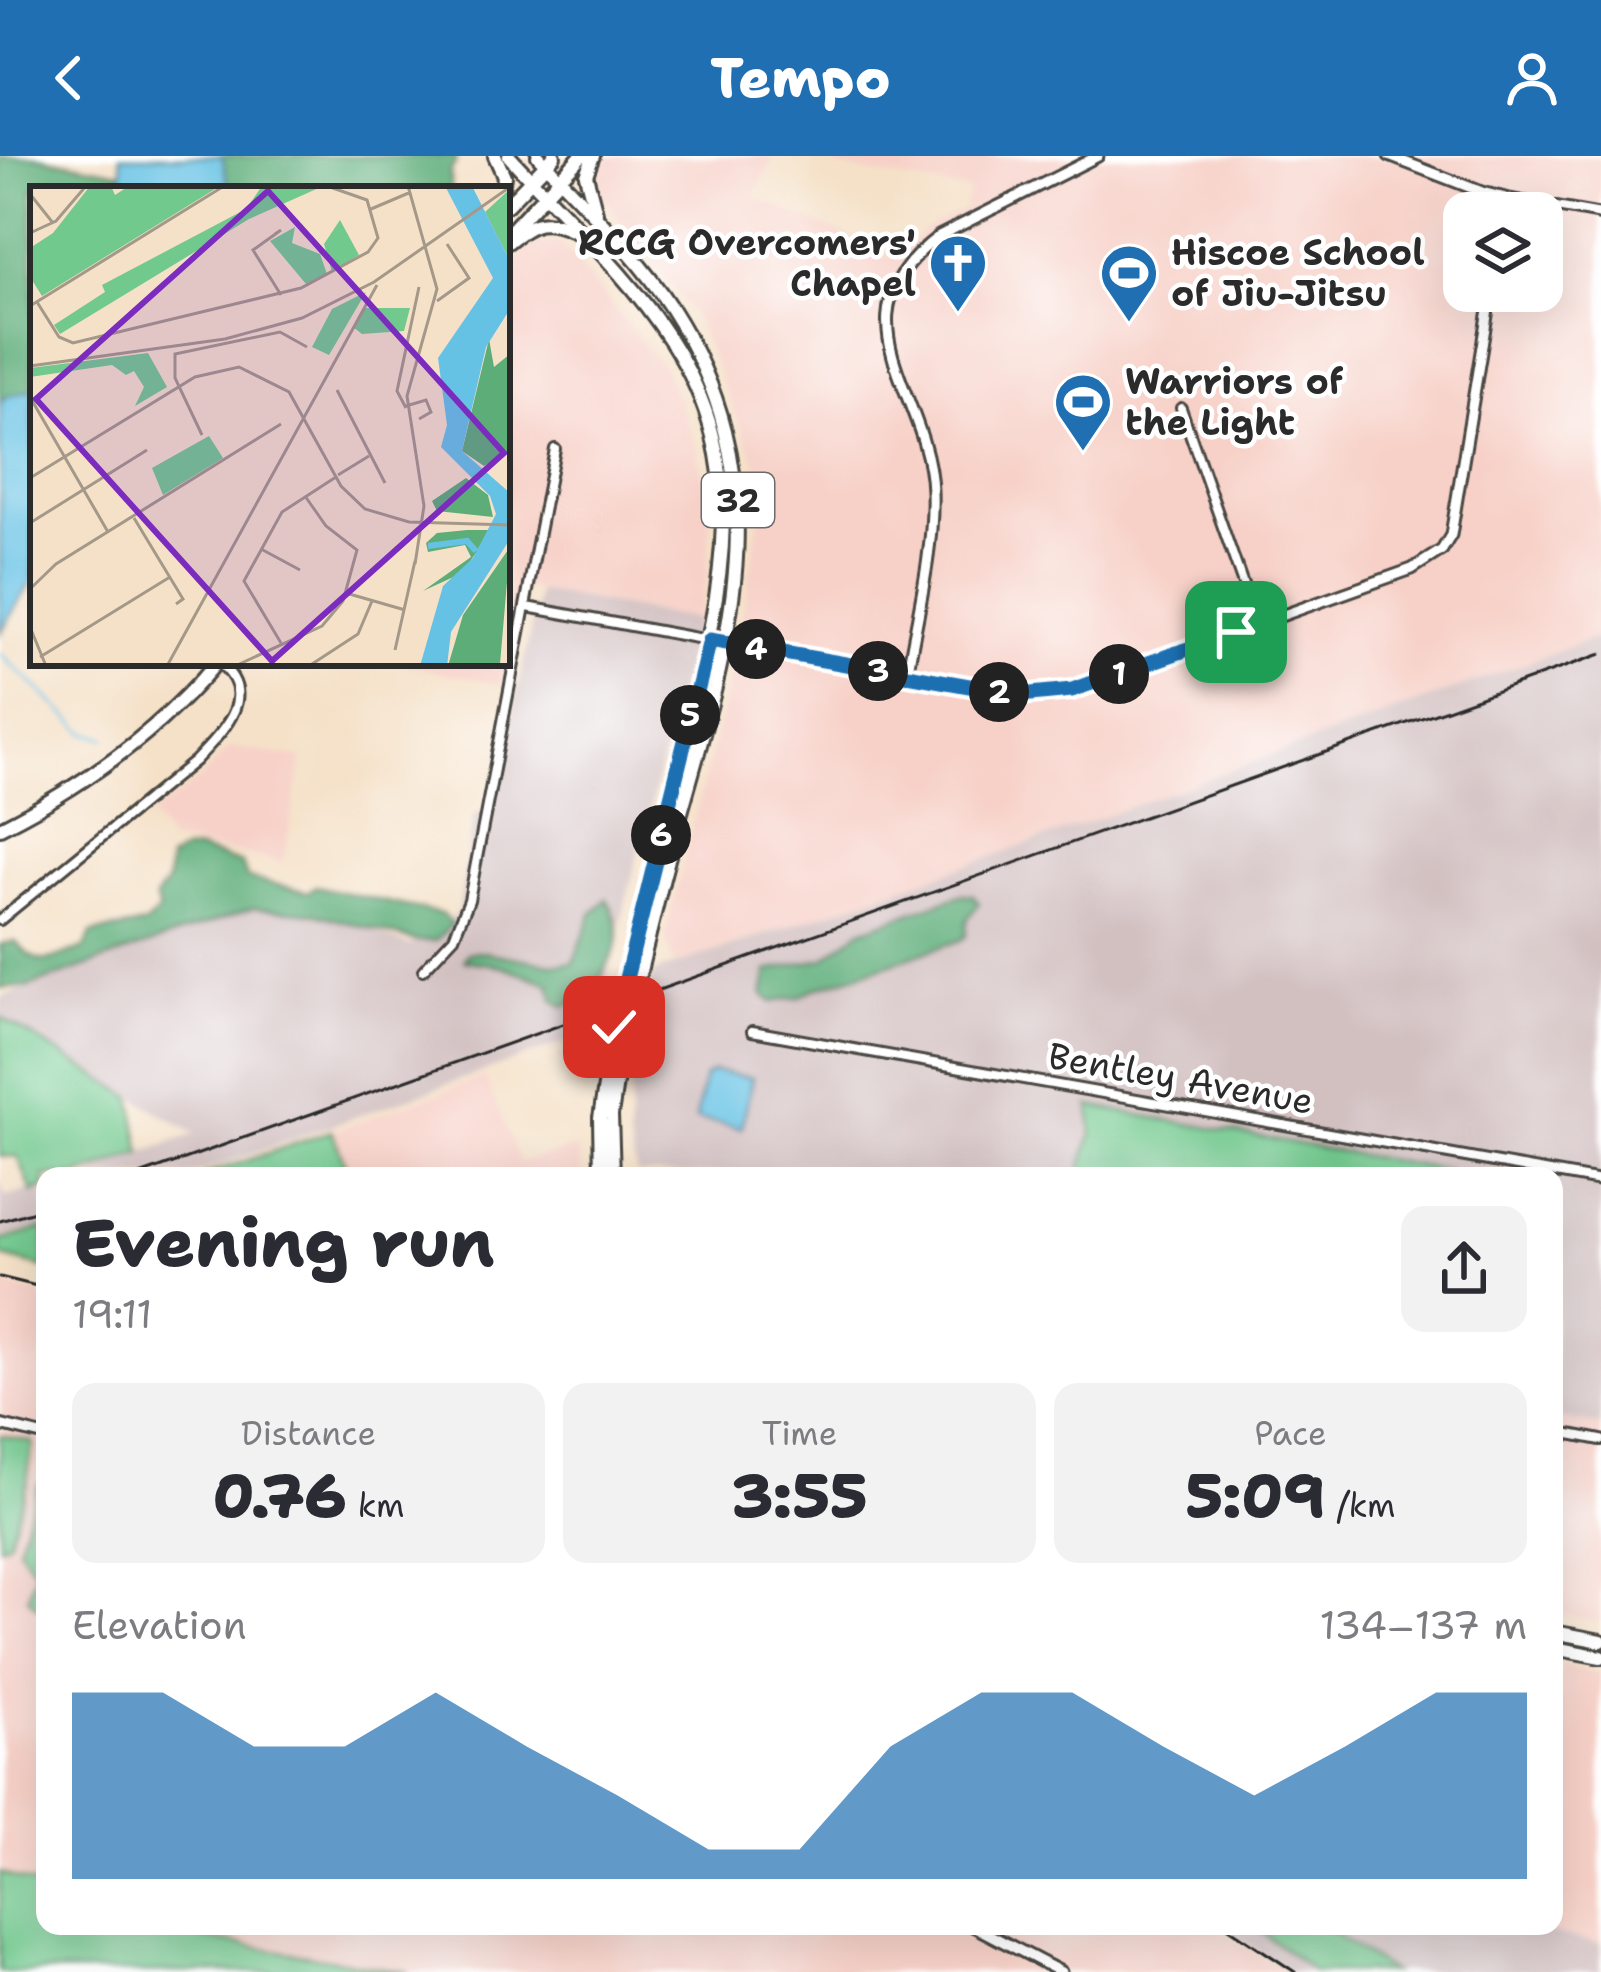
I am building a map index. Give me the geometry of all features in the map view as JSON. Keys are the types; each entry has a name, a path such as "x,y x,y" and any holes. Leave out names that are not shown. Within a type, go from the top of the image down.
{"main road":[{"path":"495,156 504,176 502,186"},
{"name":"32","path":"509,156 635,292 672,342 710,424 724,517 717,642"},
{"path":"510,235 581,156"},
{"path":"593,156 586,175 598,220"},
{"path":"510,202 546,159"},
{"name":"32","path":"546,159 670,307 701,362 733,455 739,529 737,575 614,1027 602,1167"},
{"path":"510,237 545,220 583,235"},
{"path":"0,828 85,780 176,707 211,666"},
{"name":"32","path":"605,1117 612,1167"},
{"path":"1563,1634 1601,1641"},
{"path":"1563,1650 1601,1657"}],"street":[{"path":"907,676 931,536 932,488 926,443 888,344 895,288 920,250 939,236 1084,159 1098,156"},
{"path":"1389,156 1489,192"},
{"path":"1563,208 1601,215"},
{"path":"527,607 1020,695 1052,693 1105,679 1412,569 1442,550 1451,535 1488,312"},
{"path":"1181,408 1257,624"},
{"path":"423,970 454,937 470,900 555,449"},
{"path":"0,920 212,742 234,710 239,689 236,678 214,666"},
{"name":"Bentley Avenue","path":"752,1030 1522,1167"},
{"name":"Bentley Avenue","path":"1563,1174 1601,1181"},
{"path":"0,1425 36,1434"},
{"path":"1563,1433 1601,1440"},
{"path":"991,1935 1060,1972"}],"shaded area":[{"path":"609,156 774,156 754,197 897,257 925,229 964,209 969,191 837,167 837,160 842,163 851,156 1601,156 1601,636 1034,842 674,965 665,934 735,656 765,484 693,314 597,190 599,166"},
{"path":"531,242 561,243 665,369 697,447 711,513 707,581 697,620 520,587 510,639 510,269"},
{"path":"539,591 697,620 608,973 599,1027 214,1167 102,1167 195,1134 0,1017 0,998 254,903 352,923 408,945 432,939 458,911 475,812 491,814"},
{"path":"1601,636 1601,1426 1563,1419 1563,1167 635,1167 629,1140 631,1085 653,973 1034,842"},
{"path":"411,666 504,666 501,684"},
{"path":"230,747 303,758 283,862 169,841 151,815 200,779"},
{"path":"485,1076 520,1162 577,1148 582,1167 346,1167 332,1131"},
{"path":"0,1179 6,1197 36,1189 36,1228 0,1238"},
{"path":"0,1284 36,1294 36,1885 0,1873"},
{"path":"1563,1419 1601,1426 1601,1622 1563,1615"},
{"path":"1563,1665 1601,1675 1601,1944 1554,1935 1563,1935"},
{"path":"195,1935 1228,1935 1284,1972 409,1972"},
{"path":"1234,1935 1264,1935 1312,1972 1288,1972"},
{"path":"1330,1935 1559,1935 1601,1944 1601,1972 1390,1972"}],"green space":[{"path":"0,156 37,156 120,172 123,186 30,186 30,390 5,397 0,404"},
{"path":"220,156 455,156 456,162 450,171 451,186 228,186"},
{"path":"199,850 242,864 247,878 308,892 316,886 442,914 452,925 435,941 416,941 313,913 253,908 28,987 0,988 0,945 15,941 33,957 47,960 85,948 91,933 144,925 159,910 155,899 167,882 169,860 183,851"},
{"path":"963,894 973,895 979,903 961,940 800,997 772,1002 763,994 768,971 825,958 861,930"},
{"path":"607,899 618,940 591,998 563,1006 554,1000 550,984 502,966 464,960 468,953 478,951 552,964 573,963 592,914"},
{"path":"0,1017 132,1097 142,1154 104,1167 36,1167 36,1190 32,1192 18,1157 0,1156"},
{"path":"1090,1106 1426,1167 1082,1167 1092,1133"},
{"path":"332,1131 346,1167 228,1167"},
{"path":"36,1231 36,1266 0,1256 0,1241"},
{"path":"0,1435 33,1442 27,1484 8,1542 0,1546"},
{"path":"36,1490 36,1606 28,1597 35,1572 18,1547"},
{"path":"0,1873 36,1885 36,1935 195,1935 409,1972 0,1972"},
{"path":"1266,1935 1336,1935 1392,1972 1314,1972"}],"water":[{"path":"120,156 222,156 228,186 124,186"},
{"path":"30,390 30,585 0,633 0,404 5,397"},
{"path":"713,1071 752,1078 742,1128 696,1119 704,1077"}],"waterway":[{"path":"0,654 86,733 106,738"}],"railway":[{"path":"162,1167 1601,654"},
{"path":"0,1221 36,1211"},
{"path":"0,1277 36,1286"},
{"path":"1240,1935 1295,1972"}],"place":[{"name":"RCCG Overcomers' Chapel","path":"958,314"},
{"name":"Hiscoe School of Jiu-Jitsu","path":"1129,324"},
{"name":"Warriors of the Light","path":"1083,453"}],"route":[{"path":"614,1027 710,640 1020,695 1072,690 1236,632"}]}
